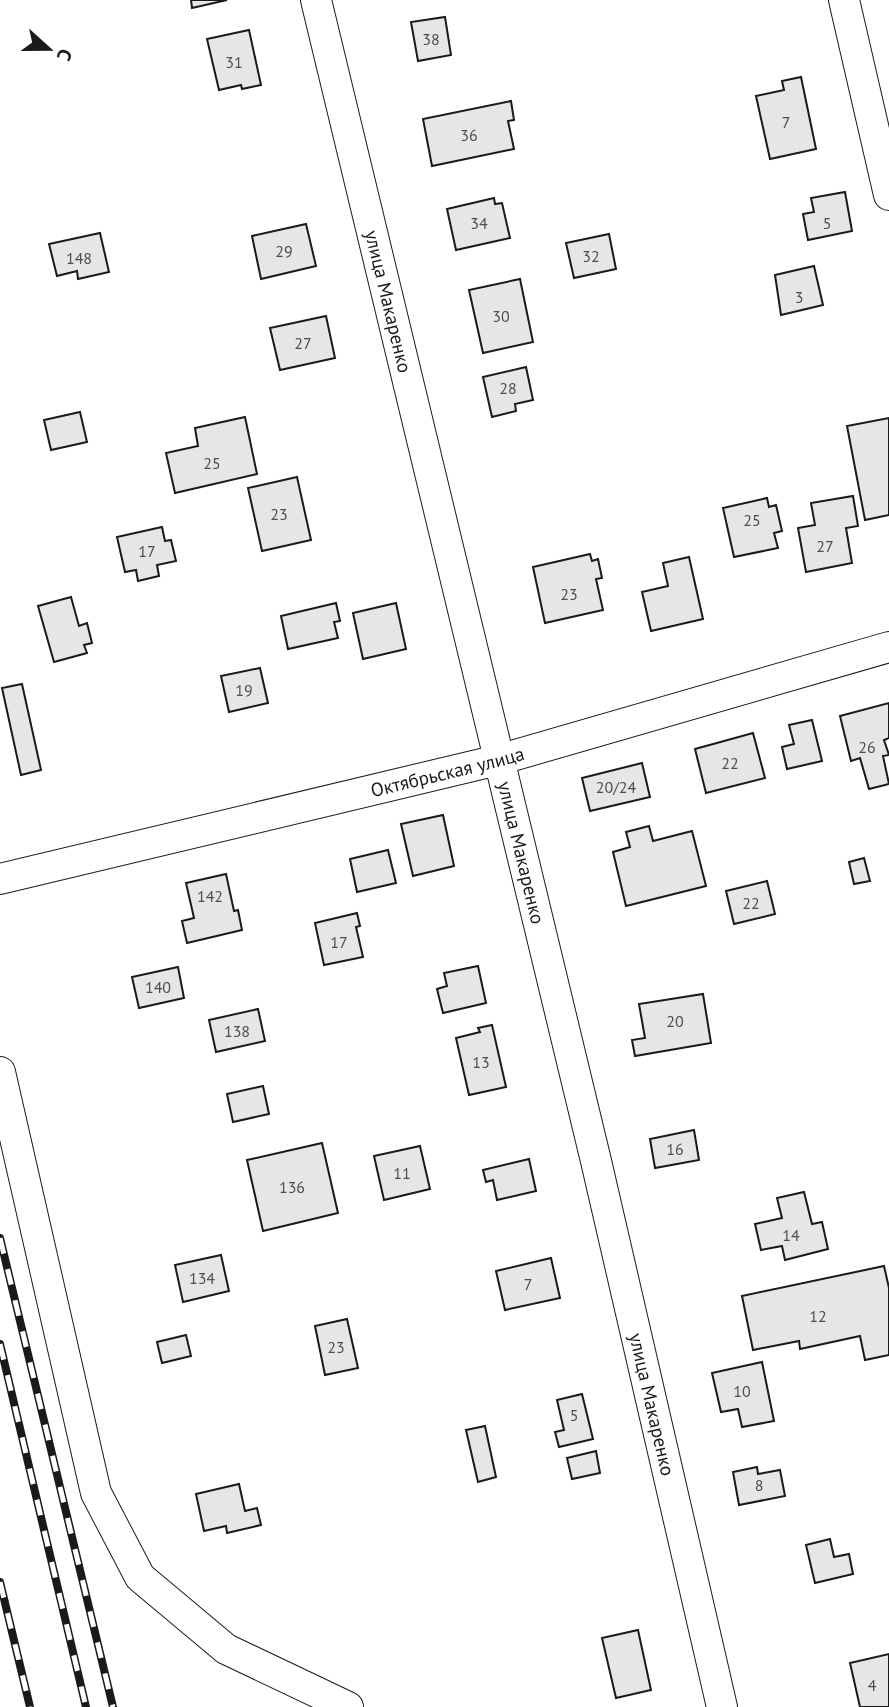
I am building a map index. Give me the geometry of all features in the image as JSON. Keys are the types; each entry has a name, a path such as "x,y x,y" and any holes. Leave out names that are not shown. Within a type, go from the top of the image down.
{"street":[{"name":"улица Макаренко","path":"317,0 596,1161 722,1707"},
{"path":"845,0 889,195"},
{"name":"Октябрьская улица","path":"0,878 498,760 889,647"},
{"path":"0,1072 96,1493 140,1577 226,1649 348,1707"}],"building":[{"path":"191,0 227,0 192,8"},
{"path":"445,17 451,55 418,61 411,22"},
{"path":"249,30 261,85 242,89 241,85 219,90 207,39"},
{"path":"801,77 816,149 770,159 756,96 784,90 782,81"},
{"path":"511,101 514,120 508,121 514,149 432,166 423,119"},
{"path":"845,192 852,231 808,240 803,214 814,212 811,198"},
{"path":"494,198 495,204 502,203 510,238 456,250 447,209"},
{"path":"306,224 316,266 261,279 252,236"},
{"path":"100,233 109,272 78,279 77,271 57,276 49,244"},
{"path":"609,234 616,269 574,278 566,243"},
{"path":"814,266 823,305 781,315 775,275"},
{"path":"520,279 533,342 483,353 469,290"},
{"path":"326,316 335,358 280,370 270,328"},
{"path":"526,367 533,400 515,404 516,411 492,417 483,377"},
{"path":"80,412 87,442 51,450 44,420"},
{"path":"245,417 257,474 175,493 166,453 198,446 195,428"},
{"path":"889,418 889,515 865,520 847,426"},
{"path":"297,477 311,540 262,551 248,488"},
{"path":"853,496 858,526 846,528 852,563 806,572 798,528 815,525 811,503"},
{"path":"767,498 769,507 776,505 782,531 774,533 778,548 734,557 723,508"},
{"path":"162,527 165,541 171,540 176,561 157,565 159,576 138,581 136,570 125,572 117,537"},
{"path":"590,554 592,561 598,559 602,578 596,579 603,610 545,623 533,567"},
{"path":"689,557 703,619 651,631 642,592 668,586 663,563"},
{"path":"71,597 79,626 87,623 92,643 84,645 87,653 54,662 38,606"},
{"path":"336,603 340,621 334,622 338,638 288,649 281,616"},
{"path":"396,603 406,649 363,659 353,613"},
{"path":"260,668 268,703 229,712 221,676"},
{"path":"22,684 41,770 21,775 2,688"},
{"path":"889,703 889,738 884,740 889,755 883,756 889,784 869,789 860,758 851,761 840,716"},
{"path":"812,720 822,761 787,769 782,747 794,744 789,725"},
{"path":"753,733 765,778 706,793 695,749"},
{"path":"642,763 650,797 590,811 582,778"},
{"path":"443,815 454,866 413,876 401,824"},
{"path":"649,826 653,841 692,831 706,886 626,906 613,852 630,847 626,832"},
{"path":"388,850 396,883 357,892 350,859"},
{"path":"864,858 870,881 854,884 849,862"},
{"path":"226,874 234,911 238,910 242,930 187,943 182,921 194,918 186,883"},
{"path":"767,881 775,914 734,924 726,891"},
{"path":"357,913 360,926 356,927 363,957 324,965 315,923"},
{"path":"478,966 486,1003 443,1013 437,989 447,986 444,973"},
{"path":"178,967 184,998 139,1008 132,977"},
{"path":"703,994 711,1043 635,1056 632,1040 645,1038 639,1004"},
{"path":"258,1009 265,1041 216,1052 209,1020"},
{"path":"492,1025 506,1087 469,1095 456,1038 480,1032 478,1028"},
{"path":"263,1086 269,1114 233,1122 227,1094"},
{"path":"694,1130 699,1160 655,1168 650,1139"},
{"path":"322,1143 338,1213 263,1231 247,1160"},
{"path":"420,1146 430,1189 384,1200 374,1156"},
{"path":"529,1159 536,1191 497,1200 493,1180 486,1182 483,1170"},
{"path":"804,1192 812,1224 822,1222 828,1249 785,1260 782,1246 761,1250 755,1224 782,1218 777,1198"},
{"path":"221,1255 229,1291 183,1302 175,1265"},
{"path":"551,1258 560,1298 505,1310 496,1271"},
{"path":"884,1266 889,1288 889,1355 865,1360 860,1336 800,1349 799,1341 753,1350 742,1296"},
{"path":"347,1319 358,1368 325,1375 315,1326"},
{"path":"186,1335 191,1356 162,1363 157,1342"},
{"path":"762,1362 774,1421 742,1427 738,1409 721,1412 712,1373"},
{"path":"582,1394 593,1439 559,1447 555,1432 564,1430 557,1400"},
{"path":"485,1426 496,1477 478,1482 466,1430"},
{"path":"596,1451 600,1473 572,1479 567,1458"},
{"path":"757,1467 758,1474 780,1470 785,1496 739,1505 733,1472"},
{"path":"239,1484 245,1511 257,1508 261,1525 227,1533 226,1526 204,1531 196,1494"},
{"path":"830,1539 834,1557 849,1554 853,1574 815,1583 806,1545"},
{"path":"638,1630 651,1690 616,1698 602,1638"},
{"path":"889,1654 889,1707 860,1707 850,1663"}],"railway":[{"path":"0,1238 113,1707"},
{"path":"0,1344 86,1707"},
{"path":"0,1582 30,1707"}]}
